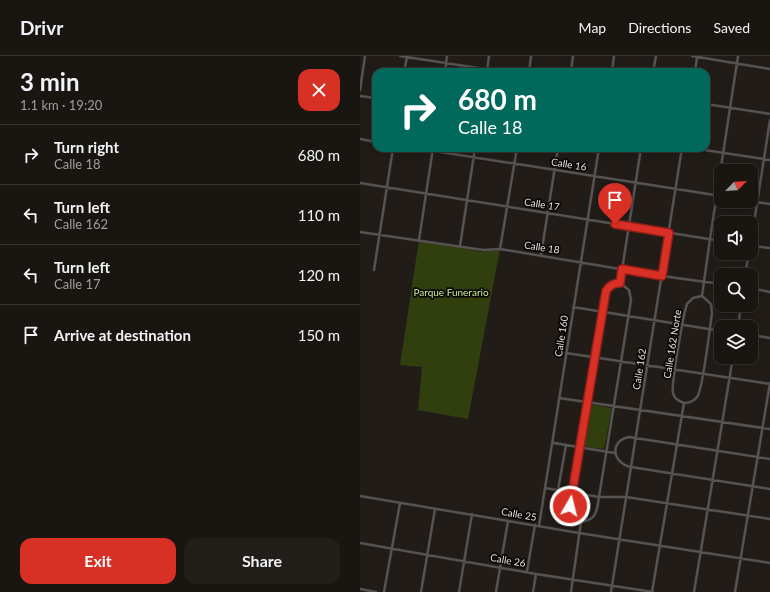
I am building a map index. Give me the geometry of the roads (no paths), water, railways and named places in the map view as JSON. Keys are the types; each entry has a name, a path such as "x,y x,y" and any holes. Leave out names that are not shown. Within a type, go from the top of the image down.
{"street":[{"path":"360,90 365,56"},
{"path":"400,56 475,68"},
{"path":"405,68 407,56"},
{"path":"445,68 448,56"},
{"path":"487,68 489,56"},
{"path":"530,68 531,56"},
{"path":"572,68 573,56"},
{"path":"612,68 614,56"},
{"path":"654,68 656,56"},
{"path":"692,56 770,69"},
{"path":"696,68 697,56"},
{"path":"721,164 738,56"},
{"path":"360,96 372,98"},
{"path":"710,105 770,114"},
{"path":"758,196 770,120"},
{"path":"360,139 372,141"},
{"path":"710,151 770,160"},
{"path":"374,270 392,152"},
{"path":"419,240 433,152"},
{"name":"Calle 16","path":"445,152 714,196"},
{"path":"460,246 475,152"},
{"path":"500,249 515,152"},
{"path":"541,255 557,152"},
{"name":"Calle 160","path":"539,526 598,152"},
{"path":"620,283 640,152"},
{"name":"Calle 162","path":"611,592 681,152"},
{"name":"Calle 17","path":"360,183 714,240"},
{"path":"758,202 770,204"},
{"path":"652,592 681,415 684,403 697,398 699,394 710,329 712,308 708,301 702,296 714,208"},
{"name":"Calle 18","path":"360,232 484,250 500,249 662,276 714,283"},
{"path":"758,247 770,248"},
{"path":"620,283 627,287 631,295 629,316 613,406 600,496 594,517 587,522 581,522 574,517 570,506 586,403 606,291 613,285 620,283"},
{"path":"758,289 770,292"},
{"name":"Calle 162 Norte","path":"684,403 676,398 672,390 675,370 687,304 693,298 702,296"},
{"path":"573,307 714,329"},
{"path":"758,336 770,338"},
{"path":"566,353 770,384 735,592"},
{"path":"694,592 732,364"},
{"path":"559,398 770,429"},
{"path":"770,459 636,437 629,437 620,440 616,453 622,464 631,467 770,489"},
{"path":"553,443 616,453"},
{"path":"558,490 566,445"},
{"path":"545,488 600,496 626,497 770,519"},
{"name":"Calle 25","path":"360,496 770,563"},
{"path":"384,592 400,503"},
{"path":"421,592 435,509"},
{"path":"459,592 472,514"},
{"path":"496,592 508,521"},
{"path":"571,592 581,522"},
{"path":"527,572 535,525"},
{"name":"Calle 26","path":"360,543 536,574 652,592"},
{"path":"533,592 536,574"},
{"path":"360,589 376,592"}],"park label":[{"name":"Parque Funerario","path":"451,292"}]}
